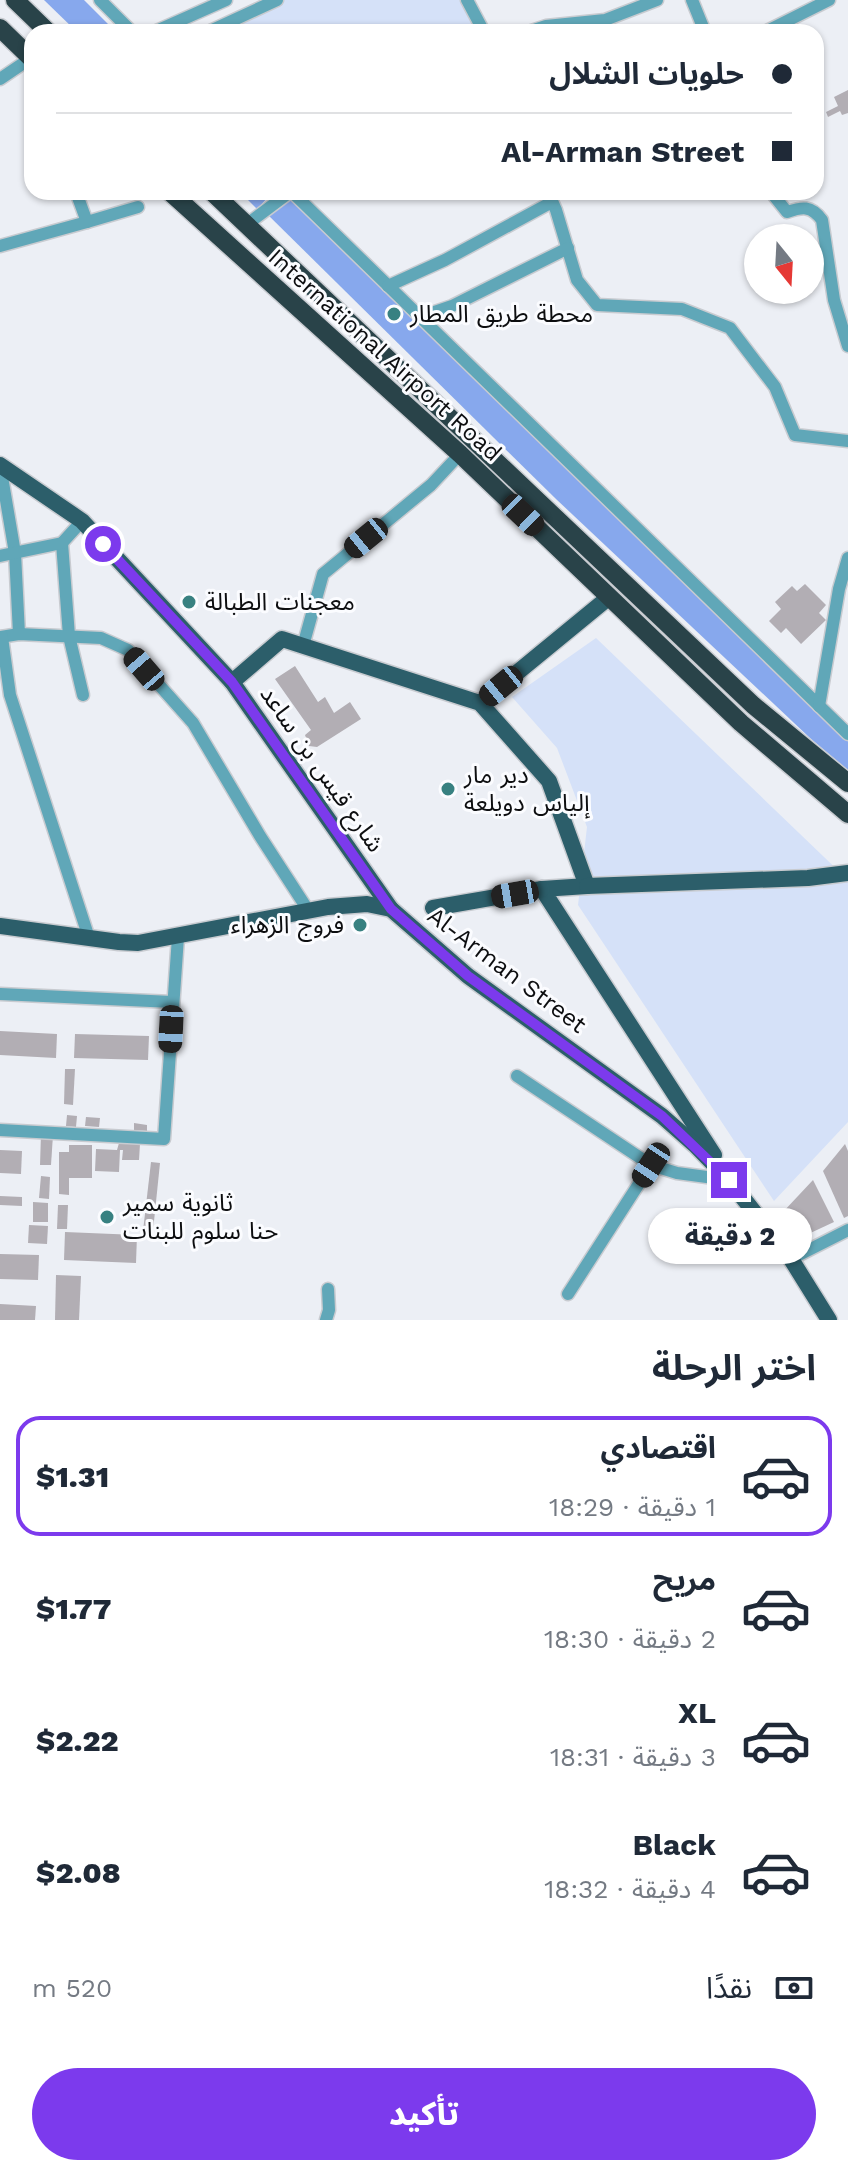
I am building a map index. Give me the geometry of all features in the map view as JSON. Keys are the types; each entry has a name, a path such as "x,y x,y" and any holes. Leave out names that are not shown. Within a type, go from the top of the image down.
{"highway":[{"path":"15,0 40,24"},
{"path":"0,28 24,52"},
{"name":"International Airport Road","path":"179,200 460,454 741,723 848,814"},
{"name":"International Airport Road","path":"220,200 753,705 848,783"}],"main road":[{"name":"شارع قيس بن ساعد","path":"0,465 82,521 232,682 391,909"},
{"path":"480,703 608,598"},
{"path":"232,682 282,639 480,703 549,781 587,886"},
{"path":"433,908 542,889 808,878 848,873"},
{"path":"542,889 729,1180"},
{"name":"Al-Arman Street","path":"0,926 138,943 308,910 367,904 391,909 468,976 662,1116 729,1180 791,1259 829,1320"},
{"path":"662,1116 673,1112 679,1101"}],"street":[{"path":"100,0 124,24"},
{"path":"172,24 226,0"},
{"path":"225,24 277,0"},
{"path":"467,0 480,24"},
{"path":"566,24 605,20 657,0"},
{"path":"692,0 702,24"},
{"path":"781,24 829,0"},
{"path":"0,79 24,64"},
{"path":"79,200 87,222"},
{"path":"246,225 280,200"},
{"path":"299,200 848,734"},
{"path":"388,286 445,260 545,200"},
{"path":"551,200 577,280 597,305 682,309 730,328 775,387 795,435 848,441"},
{"path":"777,200 787,212 804,207 816,211 822,220 834,300 848,346"},
{"path":"0,246 138,207"},
{"path":"420,317 452,306 568,248"},
{"path":"303,646 323,574 431,485 460,454"},
{"path":"0,465 15,553 19,634"},
{"path":"0,556 62,543 82,521"},
{"path":"62,543 69,636 83,695"},
{"path":"819,706 839,589 848,558"},
{"path":"89,938 10,695 1,637 19,634 101,638 128,650 193,723 308,910"},
{"path":"0,1130 164,1139 178,937"},
{"path":"0,994 172,1002"},
{"path":"517,1076 651,1165 677,1173 729,1180"},
{"path":"568,1294 651,1165"},
{"path":"791,1259 848,1230"},
{"path":"326,1320 328,1289"}],"shaded area":[{"path":"44,0 84,0 108,24 69,24"},
{"path":"277,0 467,0 480,24 225,24"},
{"path":"248,200 265,200 257,209"},
{"path":"279,200 298,200 848,734 848,770 556,499 264,211"},
{"path":"596,638 848,880 848,1122 774,1201 578,905 587,827 557,748 512,697"}],"building":[{"path":"848,90 848,113 842,115 840,111 828,117 826,112 838,106 834,97"},
{"path":"805,584 826,605 819,613 826,620 801,644 786,628 781,633 769,621 781,609 775,602 792,586 797,591"},
{"path":"295,666 318,702 325,697 334,713 350,702 361,719 317,747 309,746 305,735 311,730 275,679"},
{"path":"0,1031 57,1034 56,1058 0,1055"},
{"path":"75,1034 149,1036 148,1060 74,1058"},
{"path":"65,1069 75,1069 73,1105 64,1104"},
{"path":"67,1115 77,1116 76,1127 66,1126"},
{"path":"86,1117 100,1118 99,1127 85,1126"},
{"path":"134,1123 147,1125 147,1131 134,1130"},
{"path":"41,1134 53,1135 51,1165 40,1165"},
{"path":"119,1143 140,1144 139,1160 122,1160 123,1150 120,1150 119,1172 95,1171 96,1149 117,1150"},
{"path":"845,1144 848,1151 848,1216 844,1218 823,1171"},
{"path":"69,1145 92,1145 92,1178 69,1178 69,1195 59,1194 59,1152 69,1152"},
{"path":"0,1150 22,1151 21,1174 0,1173"},
{"path":"151,1162 160,1163 153,1231 143,1231"},
{"path":"41,1176 50,1177 49,1199 39,1198"},
{"path":"813,1180 834,1222 804,1236 783,1212"},
{"path":"0,1196 22,1197 22,1206 0,1205"},
{"path":"33,1202 48,1203 48,1222 33,1222"},
{"path":"58,1205 68,1205 67,1229 57,1229"},
{"path":"29,1225 48,1226 47,1244 28,1243"},
{"path":"65,1232 137,1235 136,1263 64,1260"},
{"path":"0,1254 39,1255 38,1280 0,1279"},
{"path":"56,1275 81,1276 79,1320 55,1320"},
{"path":"0,1304 36,1306 35,1320 0,1320"}],"place":[{"name":"محطة طريق المطار","path":"394,314"},
{"name":"معجنات الطبالة","path":"189,602"},
{"name":"دير مار إلياس دويلعة","path":"448,789"},
{"name":"فروج الزهراء","path":"360,925"},
{"name":"ثانوية سمير حنا سلوم للبنات","path":"107,1217"}],"route":[{"path":"103,544 232,682 391,909 468,976 662,1116 729,1180"}]}
